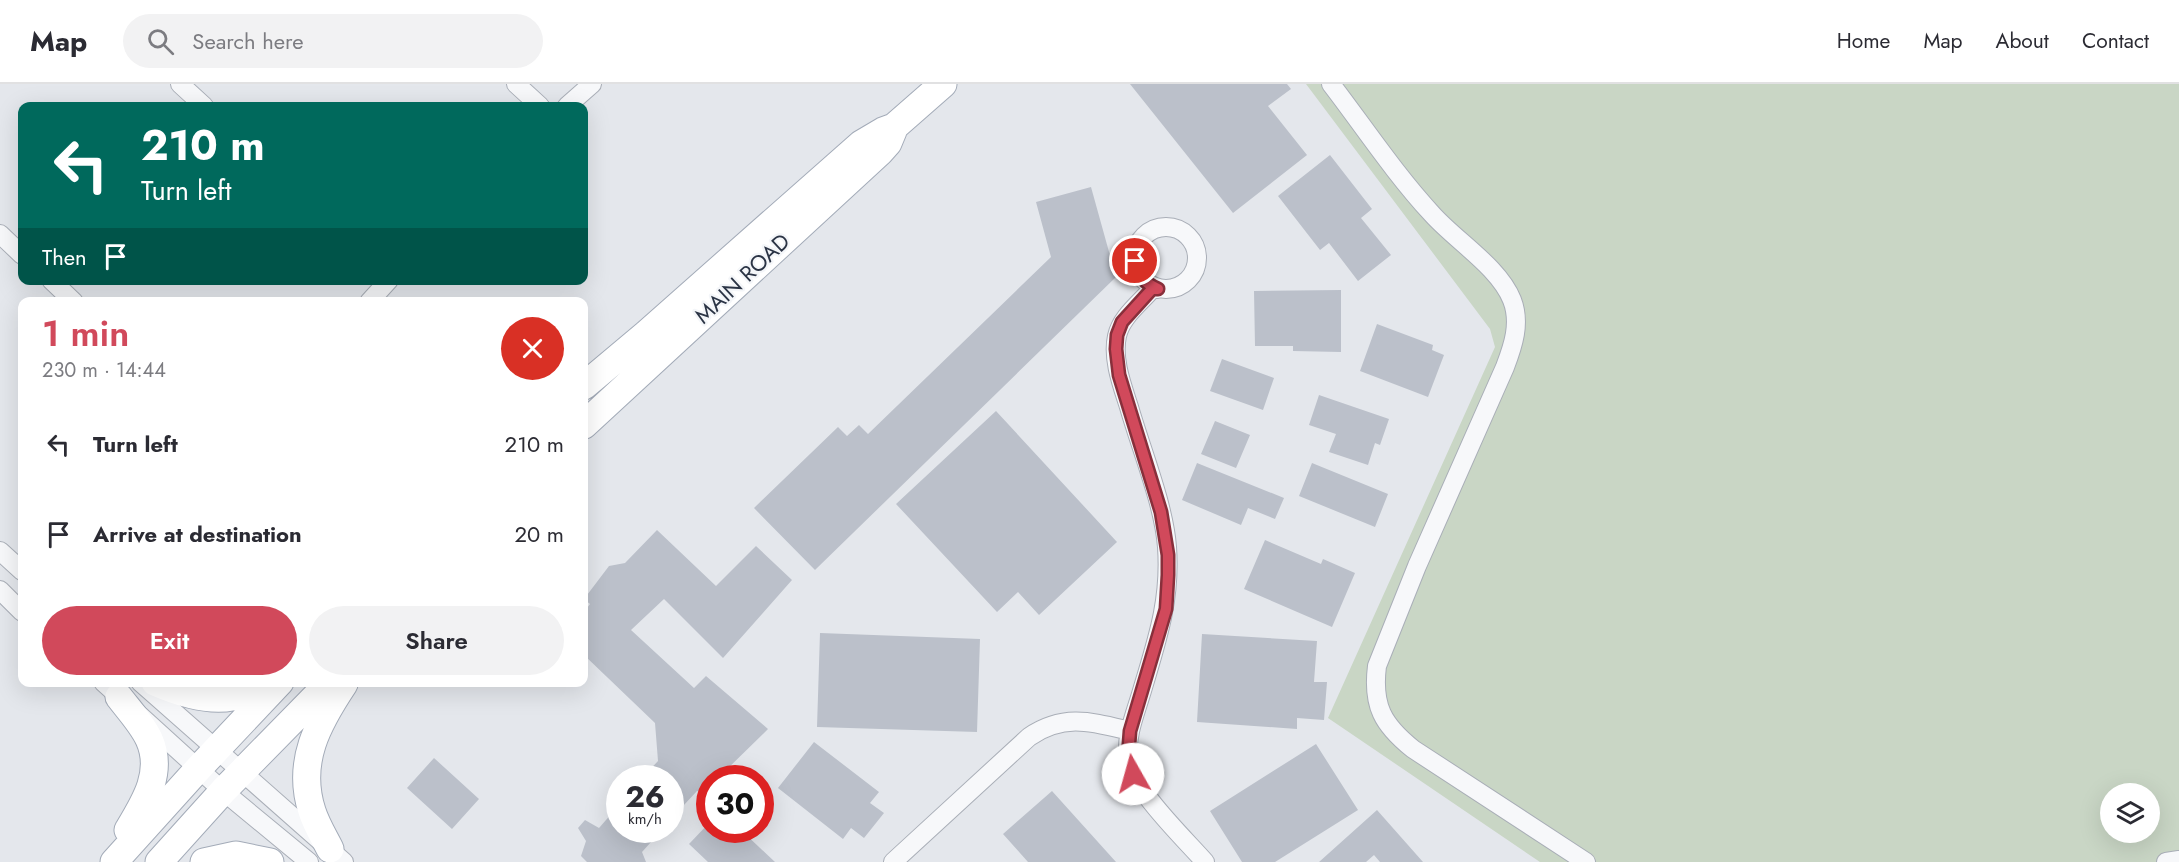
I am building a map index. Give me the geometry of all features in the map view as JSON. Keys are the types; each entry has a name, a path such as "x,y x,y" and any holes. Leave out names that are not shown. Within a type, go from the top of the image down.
{"main road":[{"name":"MAIN ROAD","path":"588,383 861,144 894,127 943,84"},
{"name":"MAIN ROAD","path":"588,421 880,152 888,143 894,127"},
{"path":"108,862 145,802 155,772 154,756 148,738 121,687"},
{"path":"170,687 215,699 234,697 256,687"},
{"path":"114,862 275,687"},
{"path":"159,862 223,790 325,687"},
{"path":"328,858 312,811 308,790 309,748 317,727 342,687"},
{"path":"204,862 236,855 270,862"}],"street":[{"path":"180,84 200,102"},
{"path":"516,84 536,102"},
{"path":"572,102 592,84"},
{"path":"1331,84 1430,213 1507,289 1516,317 1512,348 1505,367 1417,566 1377,666 1376,696 1383,718 1394,734 1413,749 1586,862"},
{"path":"0,234 18,251"},
{"path":"56,285 69,297"},
{"path":"374,297 384,285"},
{"path":"1158,289 1152,289 1122,322 1117,335 1116,349 1119,375 1161,512 1168,555 1166,609 1130,731 1128,757 1133,774 1144,792 1205,862"},
{"path":"0,551 18,567"},
{"path":"0,590 18,608"},
{"path":"121,687 207,759 242,771 328,858"},
{"path":"121,687 207,759 223,790 328,858"},
{"path":"893,862 1029,737 1043,727 1074,720 1130,731"},
{"path":"2166,862 2179,860"}],"green space":[{"path":"1306,84 2179,84 2179,862 1540,862 1328,718 1495,347 1490,329"}],"building":[{"path":"1130,84 1287,84 1291,89 1268,106 1307,155 1233,213"},
{"path":"1330,155 1372,209 1361,218 1391,255 1358,281 1329,243 1320,250 1278,196"},
{"path":"1091,187 1116,277 815,570 754,508 838,427 847,436 859,425 868,434 1051,257 1036,202"},
{"path":"1341,290 1341,352 1293,351 1293,346 1255,346 1254,291"},
{"path":"1377,324 1433,345 1432,350 1444,355 1428,397 1360,371"},
{"path":"1222,359 1274,378 1263,410 1210,391"},
{"path":"1319,395 1389,419 1380,445 1375,443 1368,465 1329,452 1336,434 1309,425"},
{"path":"996,411 1117,542 1039,615 1018,592 997,612 896,504"},
{"path":"1215,421 1250,435 1236,468 1201,454"},
{"path":"1197,463 1284,498 1275,519 1248,508 1241,525 1182,500"},
{"path":"1312,463 1388,494 1375,527 1299,496"},
{"path":"657,530 716,586 756,546 792,580 723,658 664,599 631,630 694,688 706,676 768,729 731,765 696,765 696,792 684,805 684,765 654,765 658,761 655,723 588,659 588,607 590,604 588,594 609,566 625,563"},
{"path":"1265,540 1321,564 1323,559 1355,573 1332,627 1244,589"},
{"path":"820,633 980,639 977,732 817,727"},
{"path":"1202,634 1317,641 1314,682 1327,682 1324,720 1297,718 1297,729 1197,722"},
{"path":"814,742 879,792 870,803 884,813 864,838 851,828 843,839 778,788"},
{"path":"1316,744 1358,810 1275,862 1242,862 1210,811"},
{"path":"434,758 479,799 452,829 407,788"},
{"path":"1052,791 1116,862 1028,862 1003,834"},
{"path":"1377,810 1423,862 1380,862 1374,855 1366,862 1319,862"},
{"path":"585,820 599,828 606,820 606,843 650,843 642,852 646,862 587,862 581,856 586,841 578,828"},
{"path":"696,837 696,843 755,843 775,862 708,862 689,844"}],"route":[{"path":"1133,774 1128,757 1130,731 1166,609 1168,575 1167,545 1161,512 1117,362 1117,335 1122,322 1152,289 1158,289 1142,279 1135,261"}]}
